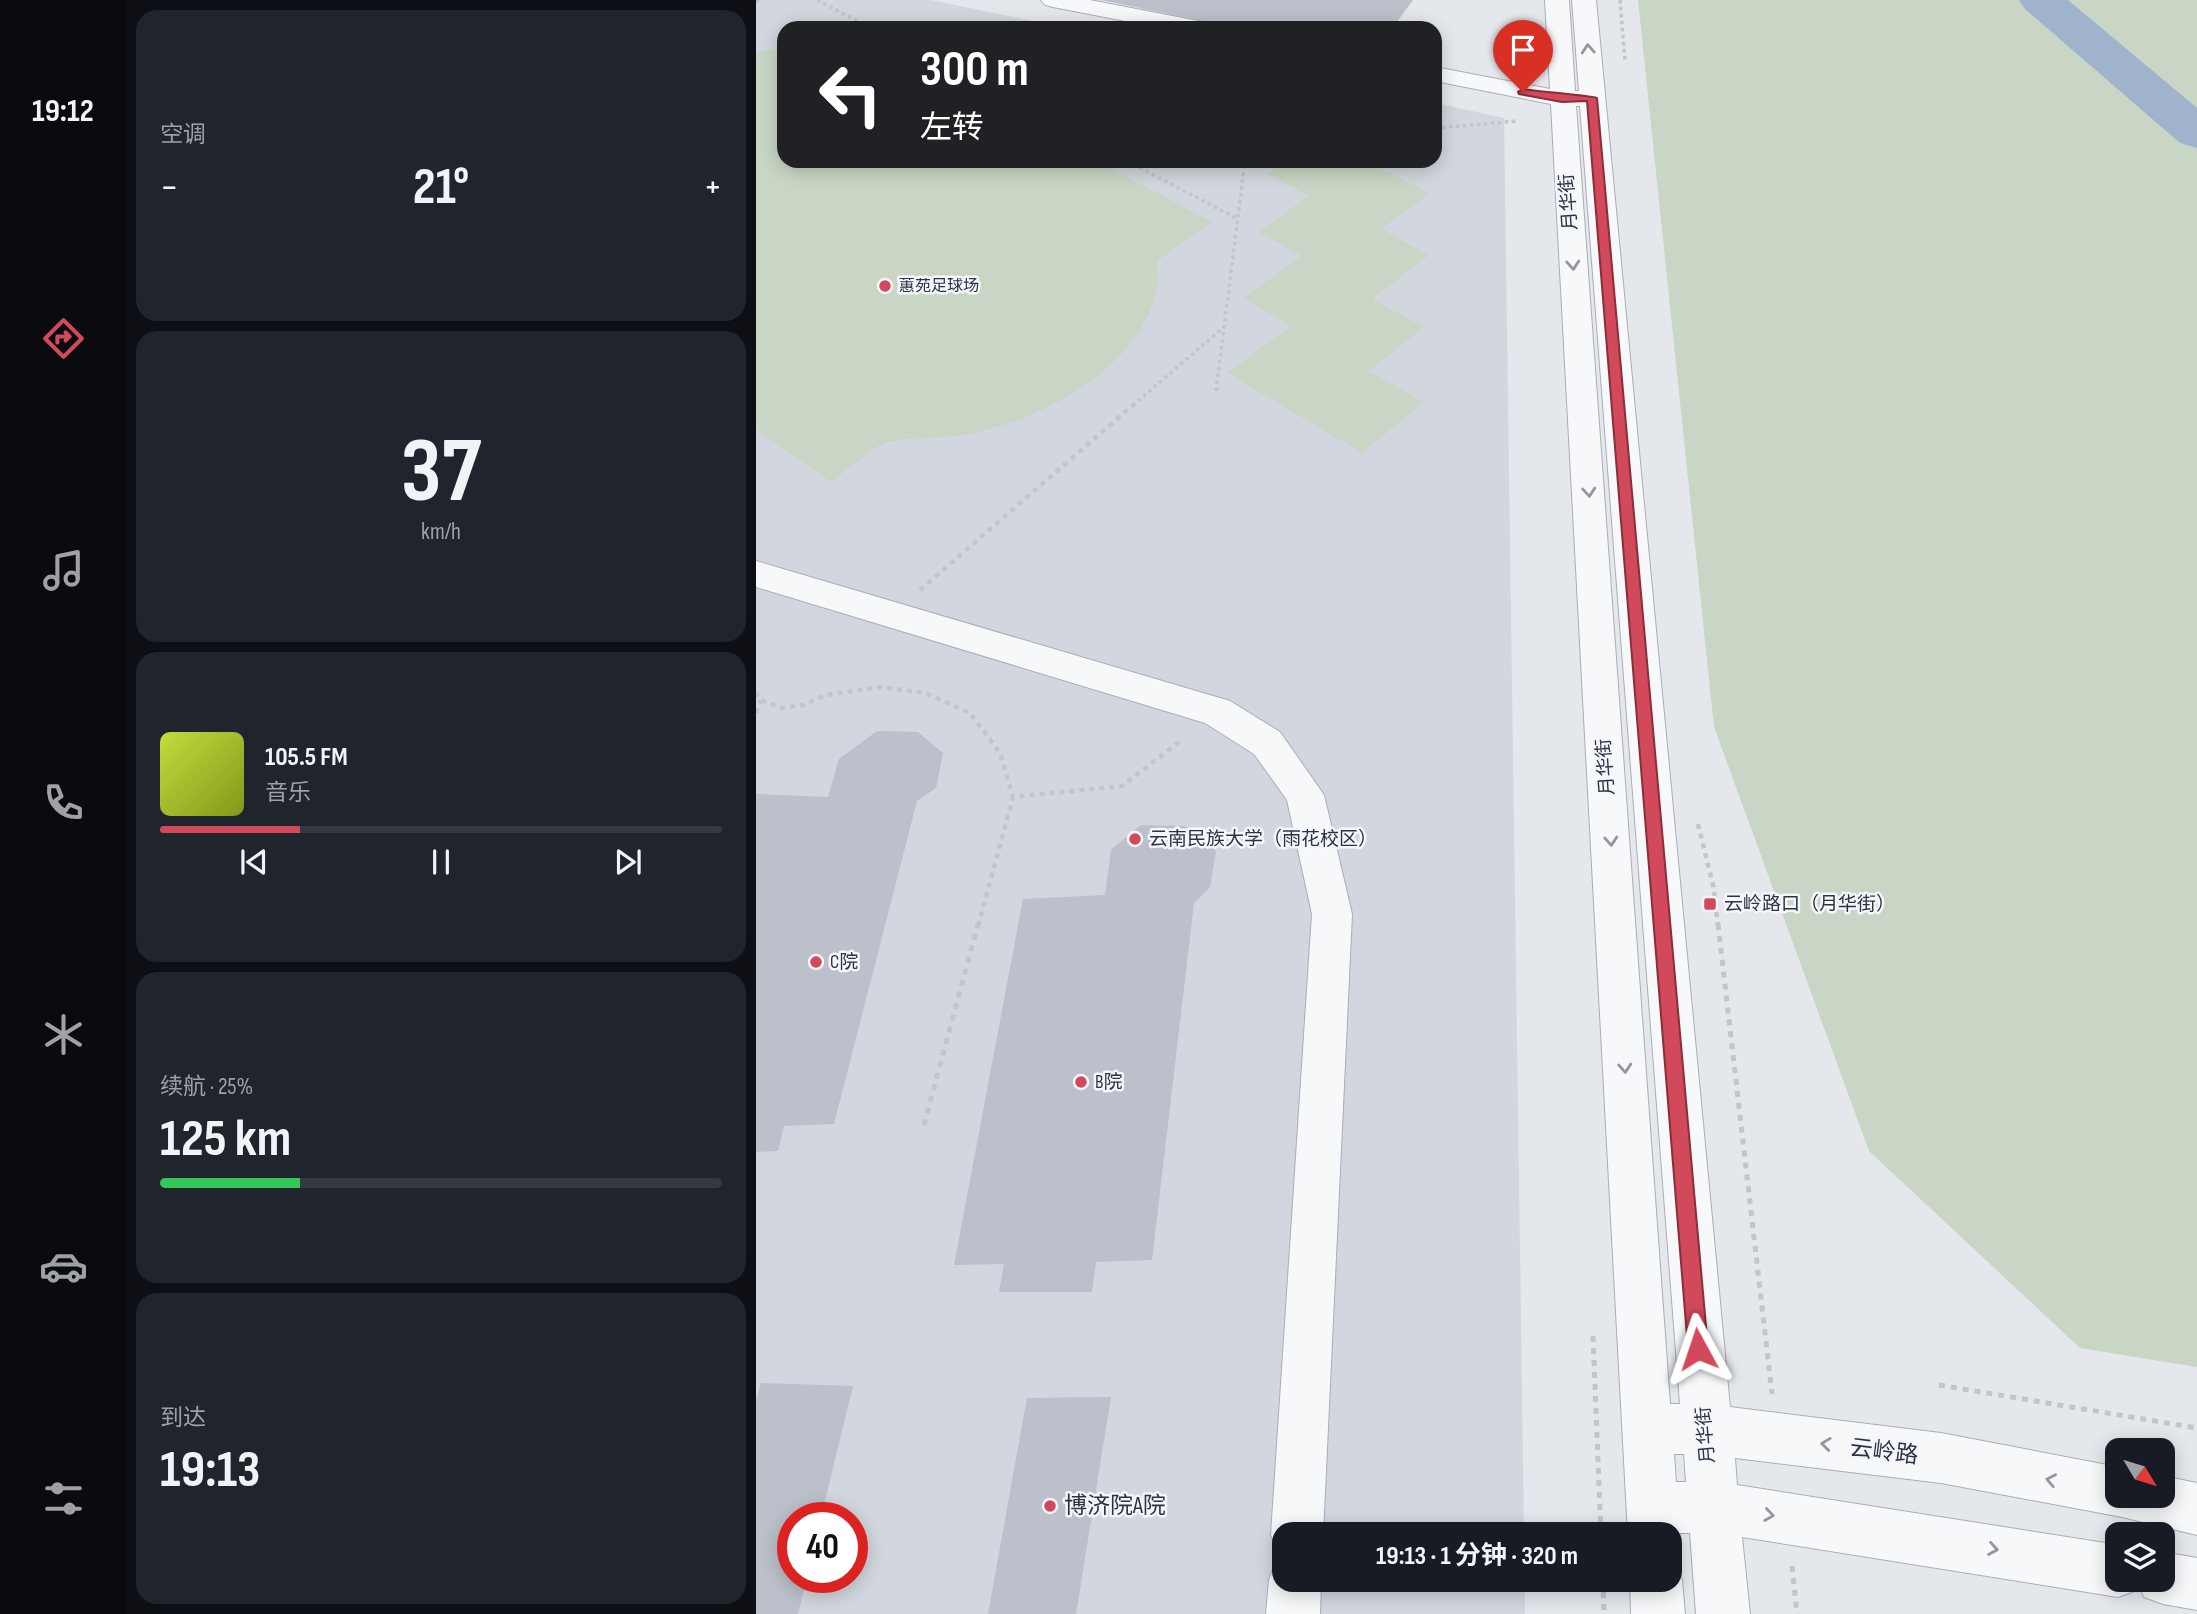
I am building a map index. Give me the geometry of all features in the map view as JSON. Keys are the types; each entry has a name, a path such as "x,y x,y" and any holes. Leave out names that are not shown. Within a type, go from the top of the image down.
{"street":[{"path":"1053,0 1162,21"},
{"name":"月华街","path":"1557,0 1577,98 1723,1614"},
{"name":"月华街","path":"1584,0 1577,98 1653,1521"},
{"path":"1442,75 1577,98"},
{"path":"756,575 1217,712 1267,743 1305,795 1332,914 1298,1522"},
{"name":"云岭路","path":"1648,1429 1706,1429 1941,1458 2105,1490"},
{"path":"2175,1505 2197,1509"},
{"path":"1653,1521 1713,1507 2105,1569"},
{"path":"2175,1580 2197,1584"},
{"path":"1293,1614 1294,1592"},
{"path":"1657,1592 1658,1614"}],"path":[{"path":"817,0 858,21"},
{"path":"1620,0 1626,48 1624,73"},
{"path":"1442,127 1524,121"},
{"path":"1140,168 1236,218"},
{"path":"1216,391 1244,168"},
{"path":"891,615 1224,327"},
{"path":"756,692 761,700 781,708 803,705 826,695 880,687 925,693 970,713 1000,753 1013,797 924,1125"},
{"path":"756,713 761,700"},
{"path":"1013,797 1122,786 1217,712"},
{"path":"1696,817 1713,885 1777,1438"},
{"path":"1939,1385 2197,1428"},
{"path":"1786,1517 1797,1614"},
{"path":"1603,1592 1604,1614"}],"shaded area":[{"name":"云南民族大学（雨花校区）","path":"756,0 931,0 1033,21 777,21 777,168 1442,168 1442,105 1504,118 1524,1522 1272,1522 1272,1592 1525,1592 1525,1614 756,1614"}],"green space":[{"path":"1638,0 2197,0 2197,1367 2080,1348 1869,1151 1714,727"},
{"path":"777,49 777,168 1110,168 1212,222 1157,261 1157,289 1145,321 1128,346 1082,388 1054,404 996,427 958,436 907,439 882,444 831,482 756,429 756,52"},
{"path":"1276,168 1381,168 1430,193 1381,229 1429,255 1372,299 1424,327 1369,371 1424,402 1362,453 1227,373 1291,326 1243,298 1302,256 1258,232 1309,196 1267,174"}],"building":[{"path":"1101,0 1413,0 1397,21 1202,21"},
{"name":"C院","path":"877,731 918,732 943,753 936,788 917,801 834,1124 784,1126 778,1151 756,1152 756,794 828,797 839,759"},
{"name":"B院","path":"1141,825 1185,826 1216,851 1210,887 1194,903 1152,1260 1096,1262 1092,1292 999,1292 1004,1264 954,1265 1023,899 1105,895 1111,850"},
{"path":"761,1383 853,1386 825,1502 777,1502 777,1593 803,1593 798,1614 756,1614 756,1401"},
{"name":"博济院A院","path":"1111,1397 1076,1614 988,1614 1027,1398"}],"waterway":[{"path":"2041,0 2197,133"}],"place":[{"name":"蕙苑足球场","path":"885,286"},
{"name":"云南民族大学（雨花校区）","path":"1135,839"},
{"name":"云岭路口（月华街）","path":"1710,904"},
{"name":"C院","path":"816,962"},
{"name":"B院","path":"1081,1082"},
{"name":"博济院A院","path":"1050,1506"}],"route":[{"path":"1523,92 1562,99 1592,98 1698,1349"}]}
